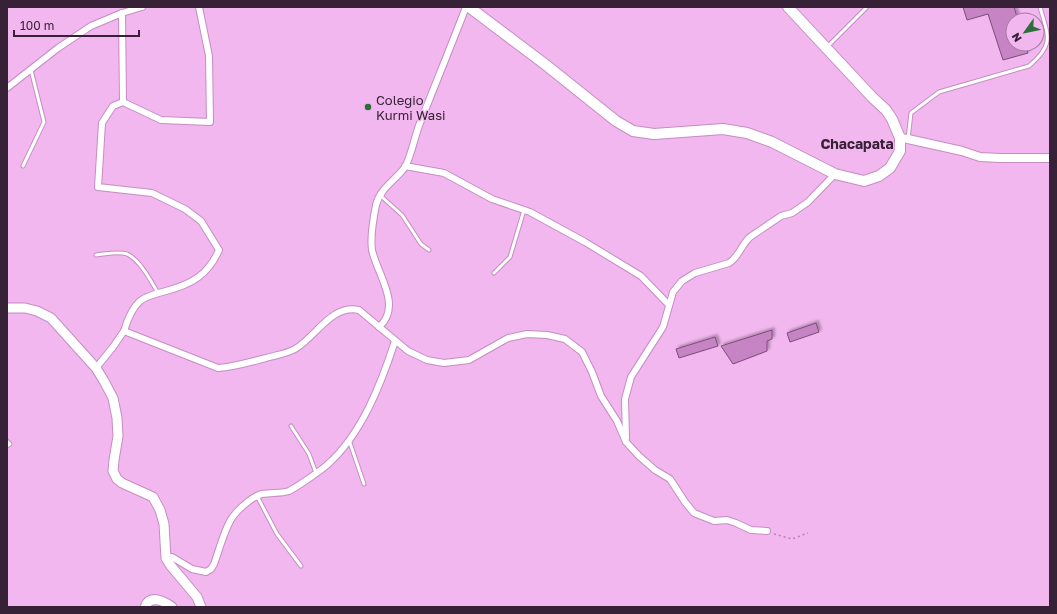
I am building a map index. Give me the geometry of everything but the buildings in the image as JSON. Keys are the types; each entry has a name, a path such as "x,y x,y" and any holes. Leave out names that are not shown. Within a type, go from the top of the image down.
{"main road":[{"path":"467,7 546,65 616,121 633,131 654,134 723,129 747,133 772,142 835,174 864,181 879,176 890,168 900,151 904,139 886,110 788,7"},
{"path":"7,308 25,308 38,311 51,318 96,368 104,380 113,398 117,418 118,436 113,471 117,479 122,483 153,497 160,510 164,524 166,558 197,597 201,607"},
{"path":"145,607 146,603 154,599 163,600 172,607"}],"street":[{"path":"7,88 58,48 91,26 132,8 142,7"},
{"path":"96,368 124,331 128,318 140,301 158,293 179,287 202,276 215,259 219,250 201,221 185,209 152,193 98,187 102,123 113,106 123,102 161,120 210,122 208,56 199,7"},
{"path":"379,326 385,321 389,310 389,302 384,282 374,258 371,237 376,203 383,190 405,166 419,125 467,7"},
{"path":"122,13 123,102"},
{"path":"904,139 962,151 980,157 1050,158"},
{"path":"405,166 444,173 492,199 530,212 585,242 641,276 669,305"},
{"path":"626,442 625,399 631,377 663,327 673,292 682,281 695,273 729,263 738,256 744,244 750,237 781,216 790,214 808,202 835,174"},
{"path":"124,331 218,368 230,368 294,349 302,344 335,314 351,309 359,310 408,351 427,360 444,363 469,360 508,338 527,334 547,335 565,339 582,352 592,372 601,396 617,421 626,442 655,470 670,479 684,502 694,513 714,521 727,520 751,530 767,531"},
{"path":"166,558 172,557 192,569 206,572 211,569 234,514 257,496 263,494 280,494 290,490 327,466 357,429 382,378 395,341"}],"lane":[{"path":"826,48 867,7"},
{"path":"904,139 911,113 940,92 1029,66 1037,60 1045,50 1048,38 1040,7"},
{"path":"23,166 44,122 31,70"},
{"path":"381,193 382,197 402,215 421,244 429,250"},
{"path":"494,273 510,258 524,210"},
{"path":"96,255 111,253 128,254 143,268 158,293"},
{"path":"291,426 310,454 316,473"},
{"path":"349,440 364,484"},
{"path":"7,441 10,444 7,446"},
{"path":"257,496 277,534 302,566"}],"path":[{"path":"767,531 792,539 808,533"}],"place":[{"name":"Colegio Kurmi Wasi","path":"368,107"}],"district":[{"name":"Chacapata","path":"857,143"}]}
